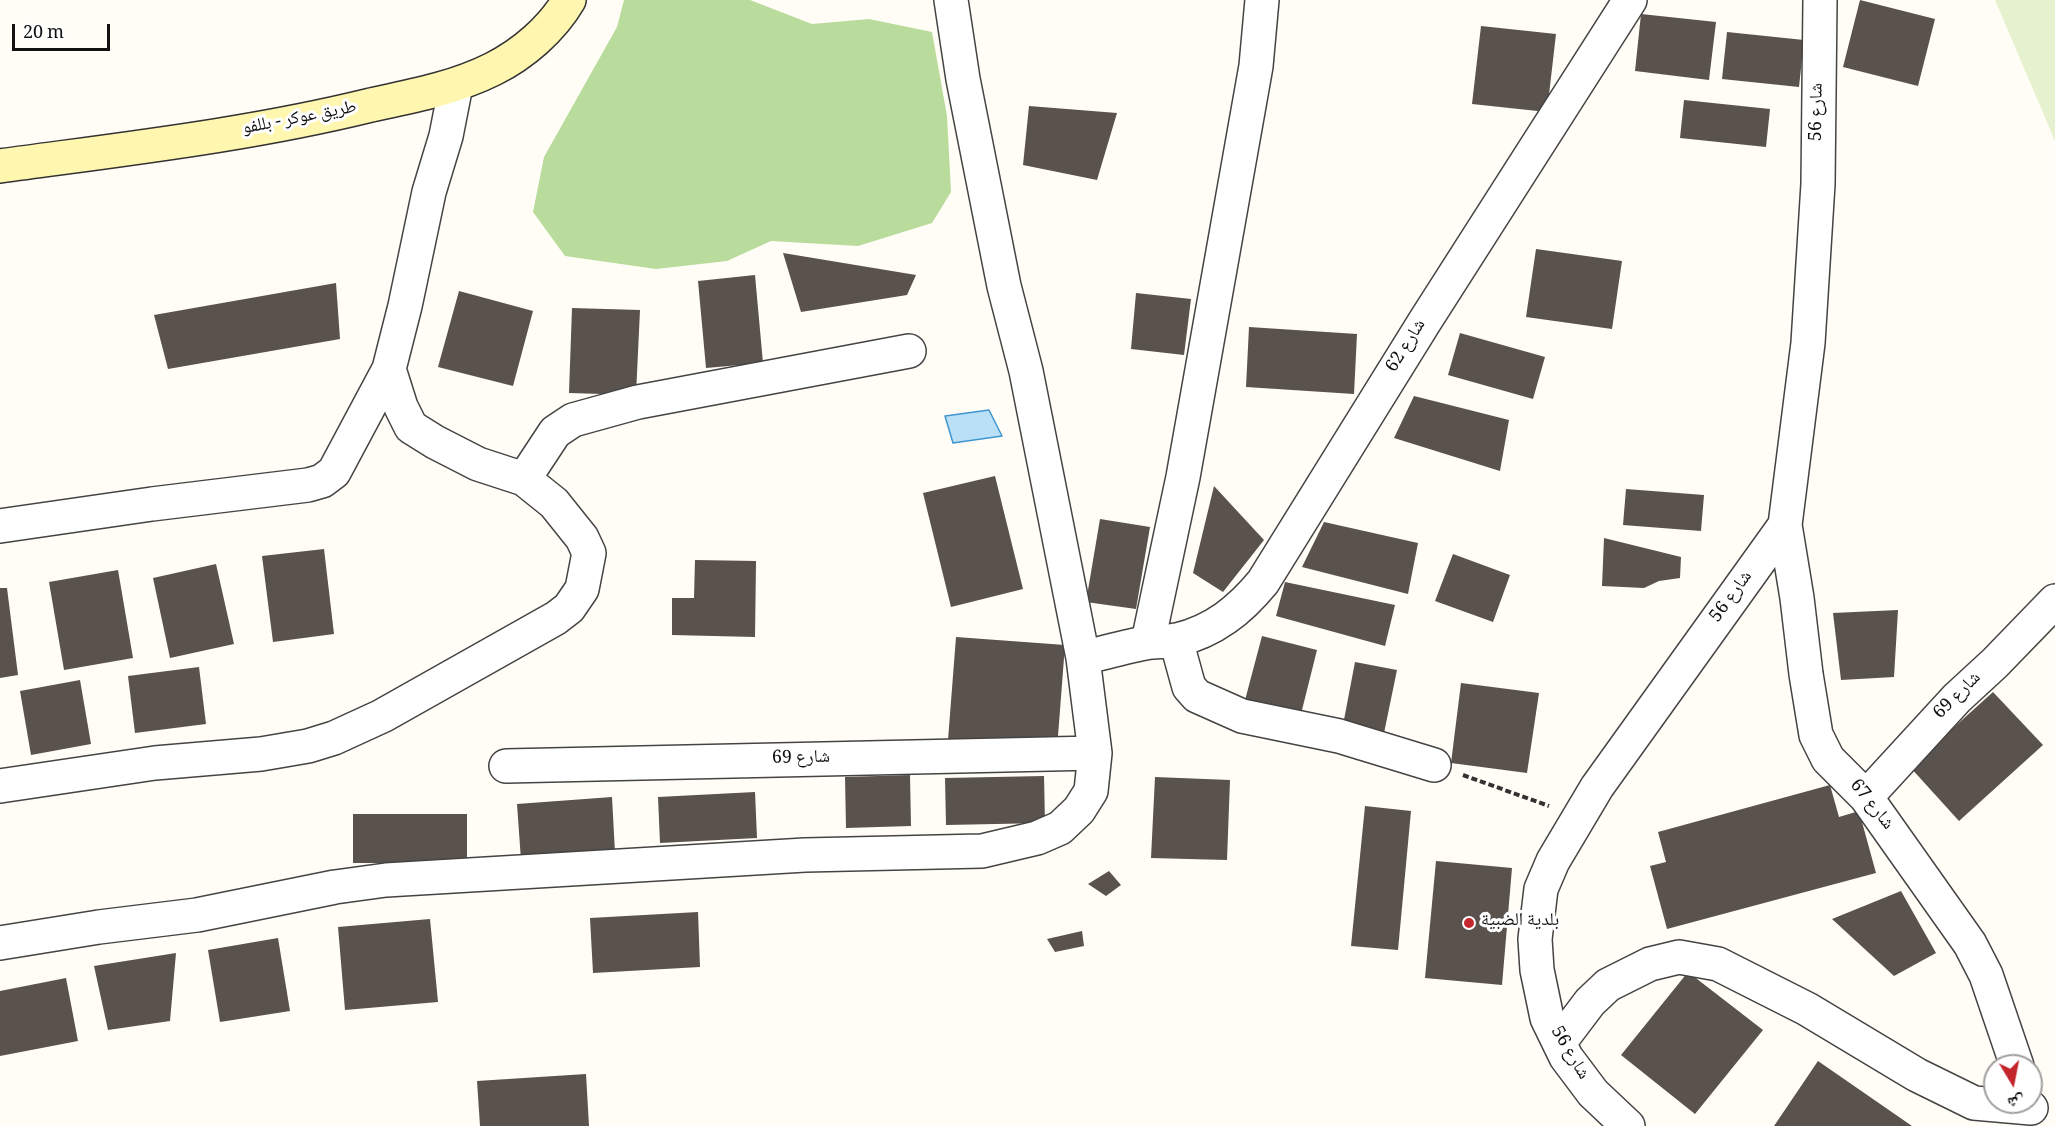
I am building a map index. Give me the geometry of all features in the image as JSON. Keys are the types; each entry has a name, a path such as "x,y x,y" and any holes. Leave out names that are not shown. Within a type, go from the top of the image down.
{"street":[{"name":"طريق عوكر - بللفو","path":"0,166 260,129 456,85 494,69 515,56 553,24 569,0"},
{"path":"0,943 99,927 197,915 335,887 386,880 805,855 982,851 1037,838 1060,828 1079,810 1091,790 1095,753 1083,657 1026,371 1004,286 963,79 951,0"},
{"path":"1262,0 1256,66 1193,418 1162,641 1189,687 1197,696 1242,716 1340,736 1434,765"},
{"name":"شارع 62","path":"1083,657 1197,634 1219,624 1246,603 1263,582 1425,321 1630,0"},
{"name":"شارع 56","path":"1628,1126 1593,1093 1566,1057 1547,1018 1536,970 1535,939 1541,889 1553,861 1597,787 1785,525 1808,343 1818,184 1820,0"},
{"path":"0,526 308,485 322,481 334,472 389,369 429,192 446,136 456,85"},
{"path":"524,479 555,432 573,420 638,402 909,351"},
{"path":"0,786 154,763 261,754 308,746 334,738 382,716 556,618 569,608 582,589 589,553 582,538 561,511 524,479 478,464 411,427 401,407 389,369"},
{"name":"شارع 67","path":"1785,525 1816,735 1828,759 1866,797 1974,950 1986,975 2013,1054"},
{"name":"شارع 69","path":"1866,797 1957,698 1995,663 2055,601"},
{"name":"شارع 69","path":"506,766 1095,753"},
{"path":"1559,1043 1590,1002 1608,985 1650,964 1679,957 1718,964 1807,1009 1917,1075 1974,1103 1983,1104"}],"path":[{"path":"1434,765 1580,816"}],"green space":[{"path":"624,0 750,0 812,24 869,19 932,32 947,116 951,192 932,223 858,246 771,241 727,261 656,269 565,256 533,212 544,157 617,27"},
{"path":"1995,0 2055,0 2055,141"}],"water":[{"path":"989,410 1002,436 953,443 945,416"}],"building":[{"path":"1860,0 1935,19 1918,86 1843,67"},
{"path":"1641,14 1716,22 1709,80 1635,71"},
{"path":"1481,26 1556,34 1547,112 1472,104"},
{"path":"1727,32 1804,40 1799,87 1722,79"},
{"path":"1684,100 1770,109 1766,147 1680,138"},
{"path":"1029,106 1117,113 1097,180 1023,165"},
{"path":"1536,249 1622,261 1612,329 1526,317"},
{"path":"783,253 916,275 907,295 801,312"},
{"path":"755,275 763,363 706,368 698,281"},
{"path":"336,283 340,339 168,369 154,315"},
{"path":"459,291 533,311 513,386 438,367"},
{"path":"1136,293 1191,299 1184,355 1131,349"},
{"path":"572,308 640,310 636,395 569,393"},
{"path":"1249,327 1357,334 1354,394 1246,387"},
{"path":"1460,333 1545,357 1533,399 1448,375"},
{"path":"1414,396 1509,420 1500,471 1394,438"},
{"path":"995,476 1023,589 951,607 923,493"},
{"path":"1214,486 1264,540 1223,592 1193,573"},
{"path":"1626,489 1704,495 1701,531 1623,525"},
{"path":"1100,519 1150,527 1136,609 1086,602"},
{"path":"1324,522 1418,543 1408,594 1302,567"},
{"path":"1604,538 1681,557 1680,578 1659,581 1644,588 1602,586"},
{"path":"324,549 334,634 273,642 262,556"},
{"path":"1453,554 1510,575 1493,622 1435,601"},
{"path":"695,560 756,561 755,637 672,635 672,598 694,598"},
{"path":"216,564 234,644 170,658 153,578"},
{"path":"118,570 133,658 64,670 49,582"},
{"path":"1285,582 1395,605 1385,646 1276,616"},
{"path":"0,588 7,588 18,675 0,678"},
{"path":"1898,610 1894,677 1841,680 1833,613"},
{"path":"1262,636 1317,650 1300,718 1244,704"},
{"path":"956,637 1065,645 1057,749 948,740"},
{"path":"1355,662 1397,670 1384,733 1343,725"},
{"path":"199,667 206,724 135,733 128,676"},
{"path":"80,680 91,744 31,755 20,691"},
{"path":"1461,683 1539,693 1527,773 1451,763"},
{"path":"1993,692 2043,745 1959,821 1910,767"},
{"path":"910,775 911,826 846,828 845,777"},
{"path":"1044,776 1045,823 946,825 945,778"},
{"path":"1155,777 1230,780 1227,860 1151,858"},
{"path":"1830,785 1839,817 1859,811 1876,873 1667,929 1650,866 1666,862 1658,832"},
{"path":"755,792 757,838 660,843 658,797"},
{"path":"612,797 615,853 521,860 517,804"},
{"path":"1365,806 1411,811 1398,950 1351,946"},
{"path":"353,814 467,814 467,863 353,863"},
{"name":"بلدية الضبية","path":"1436,861 1512,868 1502,985 1425,978"},
{"path":"1109,871 1121,885 1106,896 1088,884"},
{"path":"1901,891 1936,953 1894,976 1832,919"},
{"path":"698,912 700,967 593,973 590,918"},
{"path":"430,919 438,1002 345,1010 338,927"},
{"path":"1082,931 1084,946 1055,952 1047,939"},
{"path":"278,938 290,1011 220,1022 208,950"},
{"path":"176,953 170,1021 108,1030 94,966"},
{"path":"1688,972 1763,1030 1695,1114 1621,1055"},
{"path":"66,978 78,1041 0,1056 0,991"},
{"path":"1818,1061 1912,1126 1774,1126"},
{"path":"586,1074 589,1126 480,1126 477,1081"}],"place":[{"name":"بلدية الضبية","path":"1469,923"}]}
